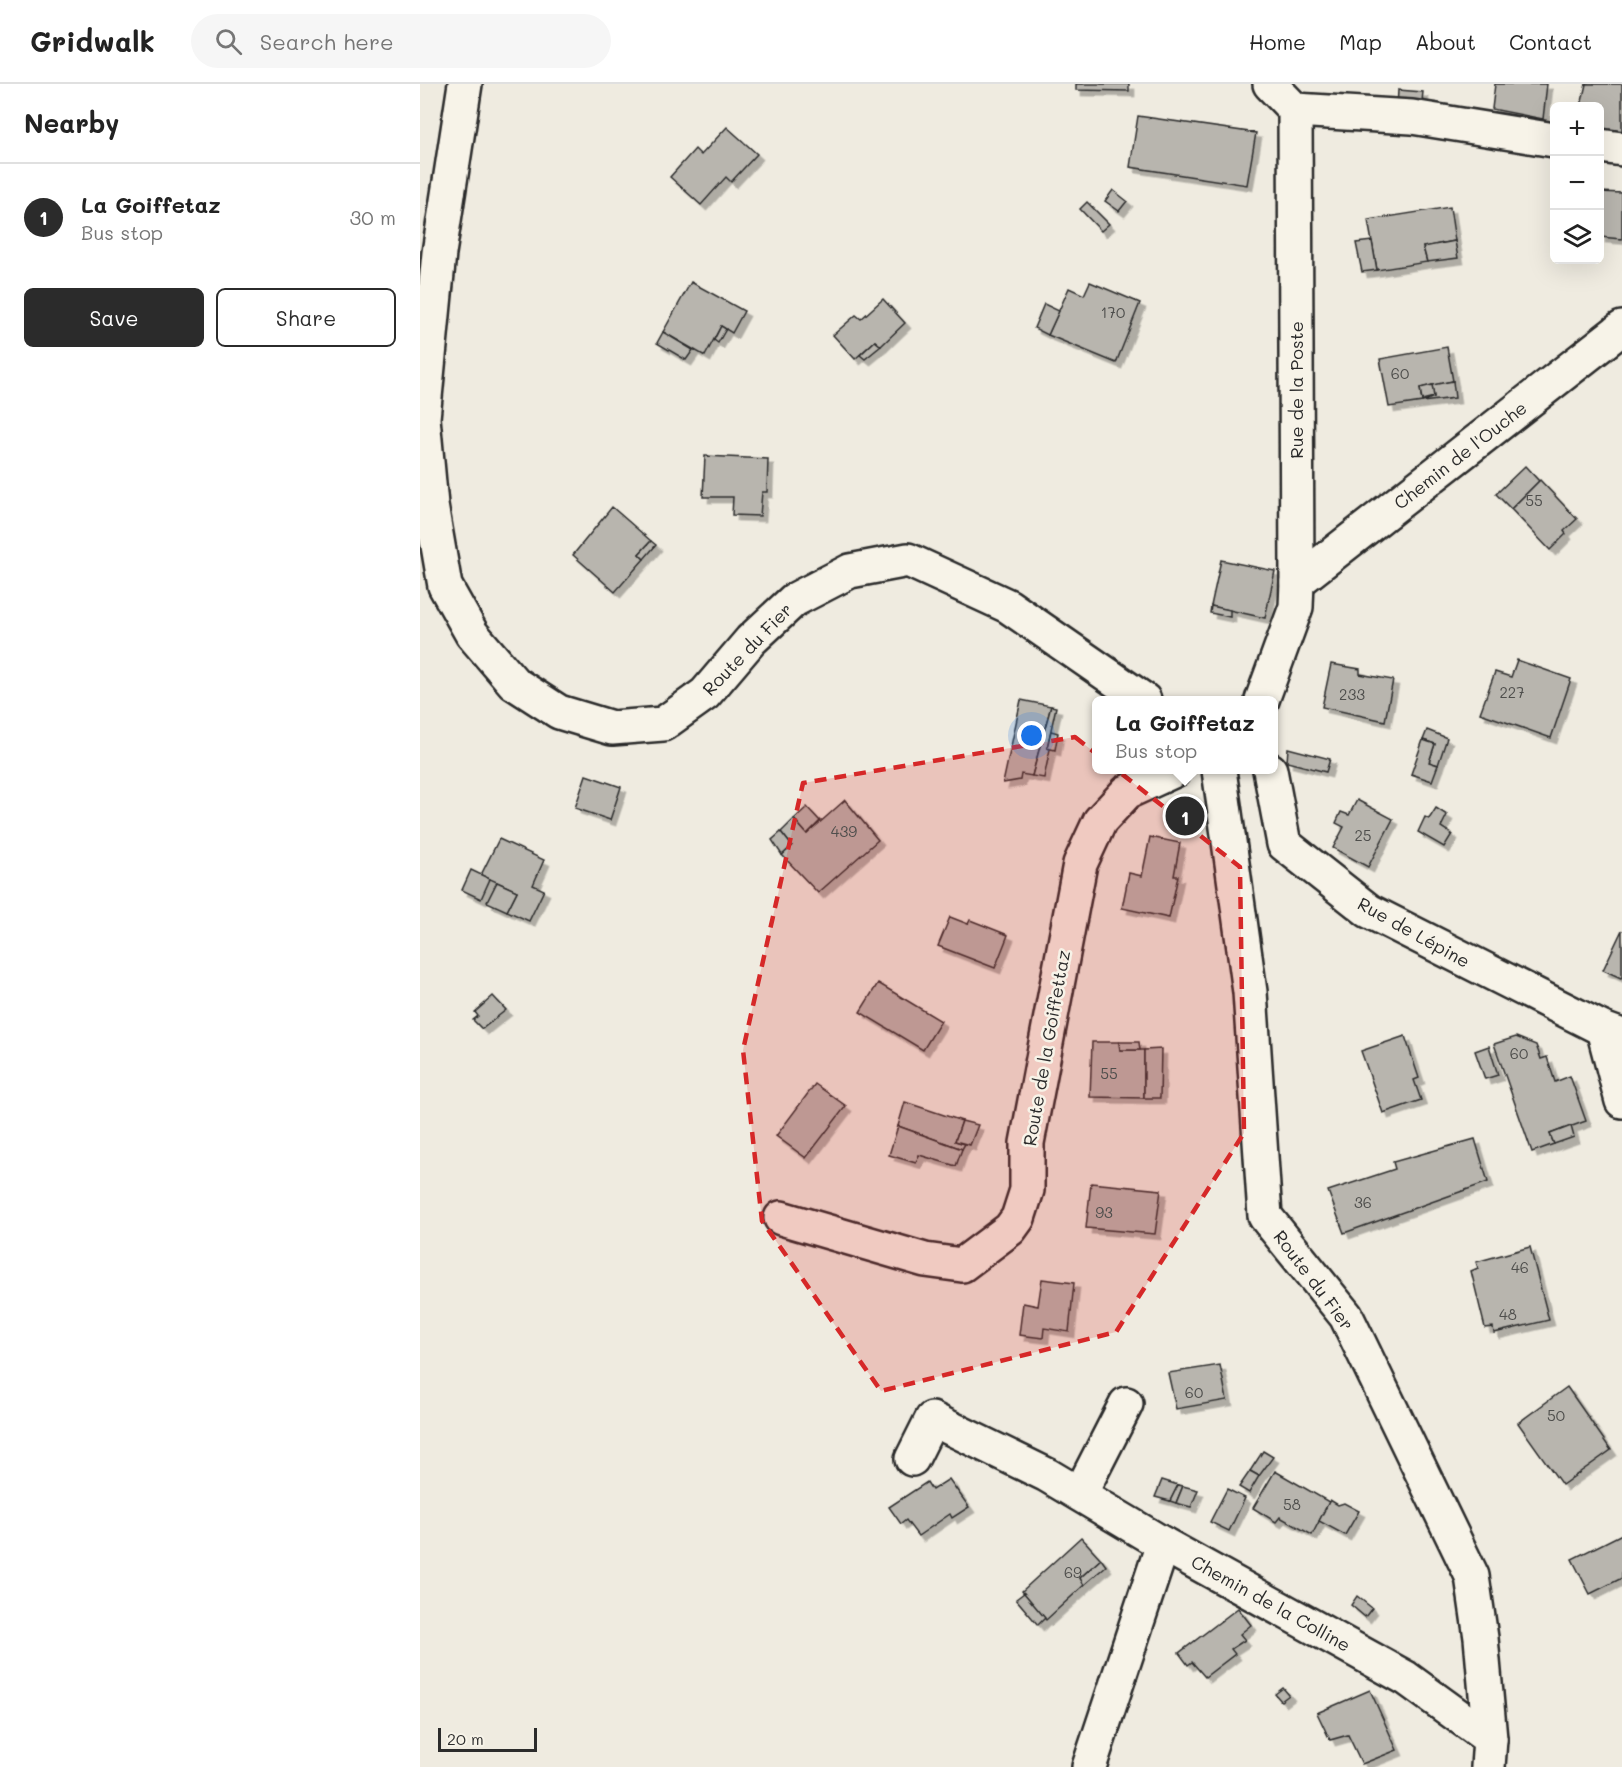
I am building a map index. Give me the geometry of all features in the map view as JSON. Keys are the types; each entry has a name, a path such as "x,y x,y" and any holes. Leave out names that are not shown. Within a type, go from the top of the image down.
{"street":[{"name":"Route du Fier","path":"465,84 439,253 421,418 431,505 445,586 472,634 514,683 559,712 612,728 663,723 705,694 751,640 794,600 850,571 908,560 1008,606 1138,696"},
{"path":"1270,84 1295,110 1412,117 1550,139"},
{"name":"Rue de la Poste","path":"1263,696 1296,608 1295,110"},
{"path":"1604,147 1622,149"},
{"name":"Chemin de l'Ouche","path":"1297,582 1622,328"},
{"name":"Route de la Goiffettaz","path":"781,1218 925,1260 962,1265 1010,1229 1018,1218 1028,1190 1027,1143 1080,864 1100,821 1127,792 1166,774"},
{"name":"Route du Fier","path":"1220,774 1250,992 1265,1216 1346,1316 1472,1576 1481,1638 1489,1753"},
{"name":"Rue de Lépine","path":"1271,774 1284,844 1369,911 1406,932 1612,1032"},
{"path":"1612,1032 1622,1101"},
{"path":"1080,1494 1126,1404"},
{"name":"Chemin de la Colline","path":"912,1459 932,1419 1047,1474 1163,1544 1406,1678 1489,1753"},
{"path":"1089,1767 1163,1544"}],"highlighted area":[{"path":"1075,737 1240,867 1244,1133 1116,1332 881,1391 762,1221 743,1050 803,783"}],"building":[{"path":"1076,84 1129,84 1129,91 1076,90"},
{"path":"1495,84 1547,84 1543,119 1492,109"},
{"path":"1586,84 1622,84 1622,142 1604,137 1604,102 1582,102"},
{"path":"1398,90 1423,92 1421,110 1397,108"},
{"path":"1138,116 1256,133 1247,185 1130,167"},
{"path":"727,127 757,154 731,182 726,177 701,205 670,177 695,149 701,155"},
{"path":"1113,190 1127,201 1119,211 1105,201"},
{"path":"1604,192 1622,193 1622,239 1604,237"},
{"path":"1087,202 1109,224 1101,231 1080,209"},
{"path":"1450,207 1455,241 1423,247 1427,262 1377,270 1368,220"},
{"path":"1372,241 1377,270 1362,272 1356,243"},
{"path":"1455,241 1458,258 1427,262 1423,247"},
{"path":"691,282 744,311 732,333 721,326 705,356 663,332"},
{"path":"1090,282 1140,303 1116,363 1048,335 1069,288 1084,295"},
{"path":"883,299 905,323 881,346 875,341 855,359 833,335 856,315 861,319"},
{"path":"1044,304 1059,311 1048,335 1034,328"},
{"path":"721,326 726,329 718,343 714,340"},
{"path":"663,332 693,350 686,360 657,343"},
{"path":"875,341 881,346 865,359 860,355"},
{"path":"1447,347 1453,381 1420,388 1422,402 1389,407 1380,359"},
{"path":"1453,381 1455,398 1422,402 1434,397 1432,385"},
{"path":"1432,385 1434,397 1422,400 1420,388"},
{"path":"705,456 768,459 767,492 762,492 760,516 732,515 733,497 703,497"},
{"path":"1525,466 1539,481 1511,509 1496,494"},
{"path":"1540,480 1577,519 1564,531 1566,534 1550,550 1511,509"},
{"path":"612,507 651,541 639,554 644,559 615,592 573,555"},
{"path":"651,541 656,545 644,559 639,554"},
{"path":"1221,560 1275,571 1265,618 1211,606"},
{"path":"1211,606 1230,610 1230,617 1210,613"},
{"path":"1517,660 1571,679 1551,738 1480,713 1495,672 1511,677"},
{"path":"1331,664 1360,669 1360,674 1393,680 1385,721 1322,707"},
{"path":"1021,700 1051,706 1032,776 1021,774 1020,780 1003,783"},
{"path":"1051,706 1056,707 1047,748 1050,749 1044,778 1032,776"},
{"path":"1427,730 1447,738 1438,765 1429,762 1435,744 1423,740"},
{"path":"1051,731 1058,733 1055,750 1047,748"},
{"path":"1423,740 1435,744 1429,762 1438,765 1432,781 1411,774"},
{"path":"1288,748 1330,759 1326,772 1287,762"},
{"path":"586,775 621,787 610,820 575,808"},
{"path":"845,800 878,840 818,893 782,855 792,846 781,832 794,819 807,834"},
{"path":"1357,800 1393,819 1368,867 1333,848 1344,827 1336,823 1341,812 1349,815"},
{"path":"807,807 820,821 807,834 794,819"},
{"path":"1436,808 1447,815 1441,827 1452,834 1444,847 1418,832 1425,817 1429,819"},
{"path":"781,832 792,846 782,855 772,840"},
{"path":"1150,837 1180,843 1174,876 1178,876 1169,918 1122,908 1129,873 1142,876"},
{"path":"499,839 544,860 533,885 544,890 529,921 507,911 517,891 481,875"},
{"path":"471,870 490,879 481,899 462,890"},
{"path":"497,882 517,891 507,911 487,902"},
{"path":"950,917 968,924 970,920 1008,935 995,968 938,946"},
{"path":"1622,930 1622,977 1621,978 1603,970"},
{"path":"878,983 941,1021 923,1050 860,1012"},
{"path":"493,996 506,1010 482,1029 473,1020 478,1016 475,1012"},
{"path":"1405,1036 1419,1078 1414,1080 1421,1100 1383,1113 1361,1051"},
{"path":"1516,1037 1536,1045 1541,1059 1547,1057 1555,1082 1570,1076 1586,1121 1550,1134 1554,1144 1532,1152 1494,1044"},
{"path":"1092,1042 1119,1042 1120,1050 1144,1050 1144,1098 1090,1097"},
{"path":"1119,1042 1139,1042 1140,1050 1120,1050"},
{"path":"1489,1046 1498,1075 1485,1079 1475,1051"},
{"path":"1161,1049 1160,1098 1144,1098 1144,1050"},
{"path":"815,1084 846,1106 806,1158 776,1136"},
{"path":"905,1102 962,1121 955,1141 965,1144 962,1149 898,1126"},
{"path":"962,1121 978,1125 970,1145 955,1141"},
{"path":"898,1126 962,1149 956,1166 919,1155 916,1163 889,1155"},
{"path":"1571,1126 1574,1137 1554,1144 1550,1134"},
{"path":"1475,1139 1488,1182 1344,1233 1328,1191 1395,1169 1393,1162"},
{"path":"1091,1183 1161,1190 1155,1234 1086,1228"},
{"path":"1530,1247 1549,1320 1494,1333 1493,1327 1485,1328 1471,1271 1478,1268 1476,1262"},
{"path":"1042,1279 1074,1283 1069,1332 1044,1328 1043,1338 1019,1335 1023,1303 1038,1306"},
{"path":"1220,1365 1227,1400 1176,1409 1168,1373"},
{"path":"1567,1387 1611,1450 1562,1485 1518,1423"},
{"path":"1263,1451 1273,1457 1259,1476 1250,1471"},
{"path":"1250,1471 1259,1476 1249,1493 1239,1487"},
{"path":"1275,1471 1329,1502 1312,1535 1280,1517 1276,1522 1253,1508"},
{"path":"949,1479 969,1507 952,1518 950,1514 918,1536 906,1520 901,1524 889,1507 927,1482 932,1490"},
{"path":"1162,1480 1178,1485 1170,1501 1155,1497"},
{"path":"1178,1485 1183,1486 1176,1503 1170,1501"},
{"path":"1183,1486 1198,1490 1191,1507 1176,1503"},
{"path":"1227,1489 1245,1498 1229,1531 1210,1522"},
{"path":"1330,1500 1338,1505 1344,1503 1359,1511 1345,1535 1319,1521"},
{"path":"1622,1534 1622,1578 1590,1594 1572,1559"},
{"path":"1081,1537 1101,1559 1080,1578 1084,1585 1046,1620 1022,1591"},
{"path":"1101,1559 1106,1566 1084,1585 1080,1578"},
{"path":"1024,1593 1045,1618 1038,1625 1016,1599"},
{"path":"1357,1596 1372,1608 1365,1617 1351,1605"},
{"path":"1238,1608 1251,1625 1240,1634 1245,1640 1231,1649 1235,1654 1205,1677 1192,1662 1188,1665 1179,1653"},
{"path":"1283,1688 1289,1695 1281,1701 1275,1694"},
{"path":"1370,1690 1397,1750 1362,1764 1348,1735 1330,1740 1317,1713"}],"place":[{"name":"La Goiffetaz","path":"1185,816"}]}
